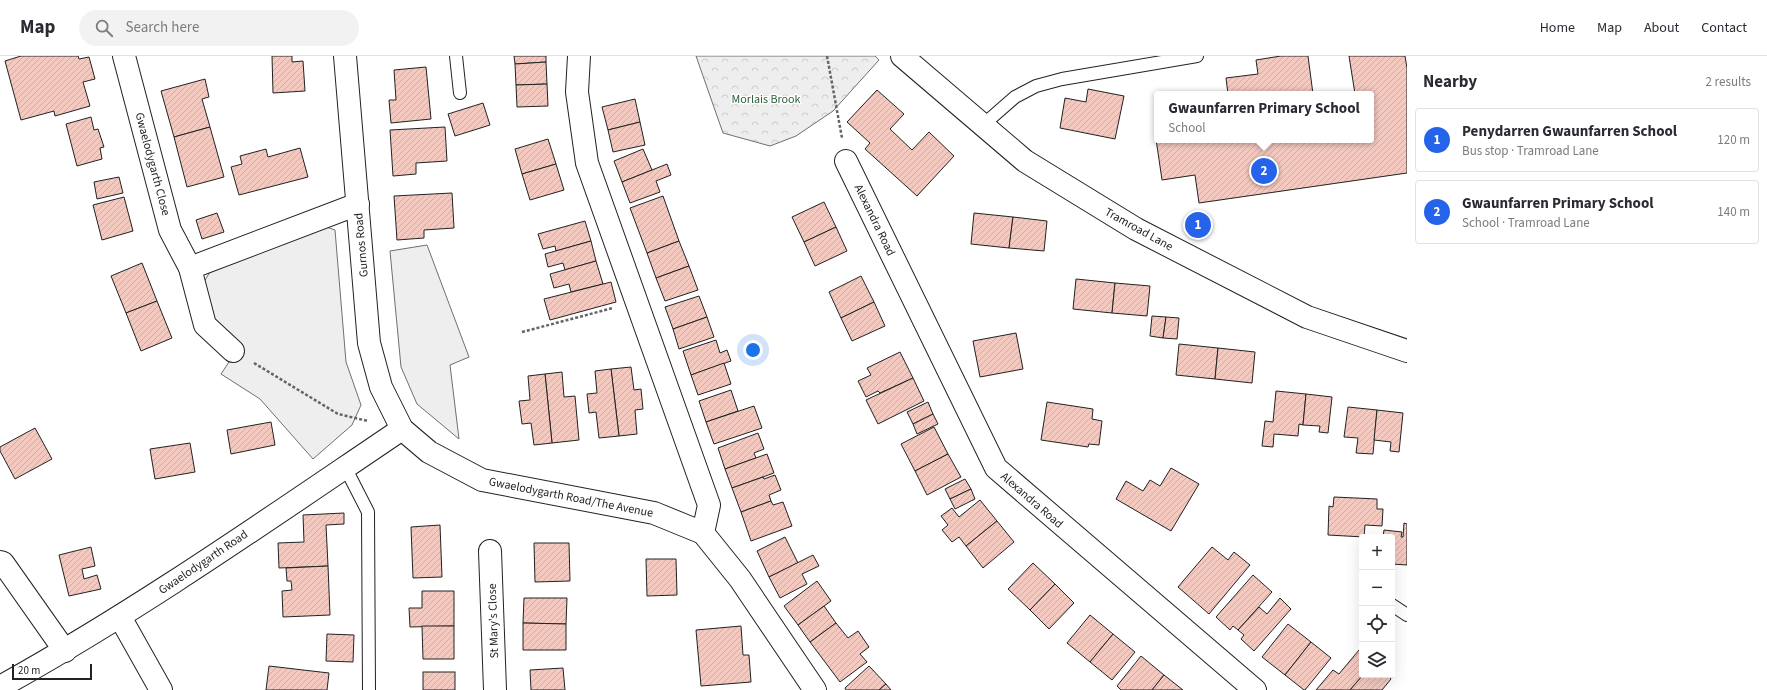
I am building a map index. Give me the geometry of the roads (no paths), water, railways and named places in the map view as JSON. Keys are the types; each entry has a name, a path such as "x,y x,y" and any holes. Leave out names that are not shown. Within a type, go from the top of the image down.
{"street":[{"name":"Gwaelodygarth Close","path":"124,56 170,230 190,268 205,325 234,351"},
{"name":"Gurnos Road","path":"345,56 369,343 381,387 402,428"},
{"path":"579,56 577,92 587,163 709,505 703,533"},
{"name":"Tramroad Lane","path":"902,56 1025,161 1136,229 1307,317 1407,351"},
{"name":"Alexandra Road","path":"846,161 996,468 1255,690"},
{"path":"190,268 358,204"},
{"name":"Gwaelodygarth Road","path":"0,687 65,651 120,617 402,428"},
{"name":"Gwaelodygarth Road/The Avenue","path":"402,428 429,452 482,480 654,512 703,533 740,579 814,690"},
{"name":"St Mary's Close","path":"490,551 496,690"},
{"path":"0,562 3,562 65,651"},
{"path":"120,617 161,690"}],"lane":[{"path":"456,56 460,93"},
{"path":"983,125 1015,96 1036,86 1062,79 1197,56"},
{"path":"345,467 368,512 369,690"},
{"path":"1394,606 1407,615"}],"place":[{"name":"Gwaunfarren Primary School","path":"1264,171"},
{"name":"Penydarren Gwaunfarren School","path":"1198,225"}],"park label":[{"name":"Morlais Brook","path":"766,99"}]}
